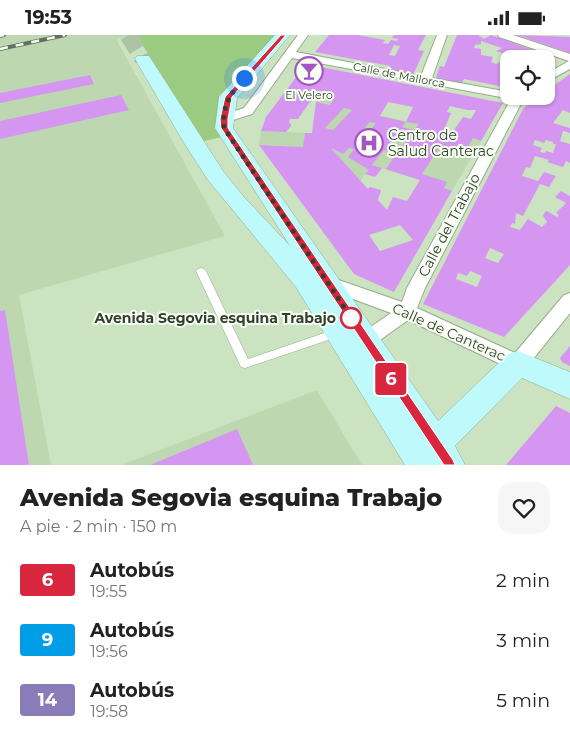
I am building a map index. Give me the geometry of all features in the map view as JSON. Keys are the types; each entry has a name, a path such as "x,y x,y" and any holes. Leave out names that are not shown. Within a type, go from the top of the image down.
{"main road":[{"path":"283,35 228,97 224,128 366,340 431,458"},
{"path":"143,59 203,157 227,192 285,254 338,332 431,458"},
{"path":"431,458 518,363"},
{"name":"Calle de Canterac","path":"518,363 570,386"}],"street":[{"path":"224,119 248,111 303,35"},
{"path":"425,81 442,35"},
{"path":"503,35 570,58"},
{"name":"Calle de Mallorca","path":"290,54 500,94"},
{"path":"555,73 570,64"},
{"name":"Calle del Trabajo","path":"407,311 416,288 509,105"},
{"name":"Calle de Canterac","path":"326,282 407,311 518,363"},
{"path":"518,363 570,300"},
{"path":"366,340 407,311"}],"lane":[{"path":"200,271 244,364 338,332"}],"shaded area":[{"path":"0,35 129,35 116,39 225,236 19,295 51,465 0,465"},
{"name":"Centro de Salud Canterac","path":"317,97 333,100 330,105 438,128 481,141 452,191 372,165 360,181 331,148 259,145 261,131 312,133"},
{"path":"317,390 362,465 121,465"}],"green space":[{"path":"136,35 276,35 230,86 219,95 217,123 222,137 204,141"}],"building":[{"path":"329,35 358,35 385,40 383,43 388,44 391,40 397,41 398,39 392,38 394,35 426,35 418,50 424,51 414,73 411,74 388,70 390,66 315,52","holes":["394,45 400,46 395,56 389,55"]},
{"path":"457,35 478,35 484,39 491,35 533,50 500,50 500,52 496,51 502,48 481,41 481,44 475,45 474,48 481,49 481,55 493,57 491,62 496,64 500,62 500,86 464,79 462,83 438,79 436,77 440,66 444,67"},
{"path":"517,35 570,37 570,53"},
{"path":"306,64 500,102 500,105 502,105 481,141 473,138 468,147 458,144 455,149 441,145 422,174 447,182 444,188 452,191 394,292 354,274 259,145 303,147 305,133 312,133 316,102 330,105 333,100 314,96 298,119 290,119 289,123 291,126 286,132 261,131 266,117","holes":["388,102 413,107 406,122 380,116","450,106 476,110 471,119 463,117 452,133 444,130 451,113 447,112","344,108 352,110 333,130 325,128","370,122 376,123 367,134 361,132","406,122 419,124 414,130 402,127","401,129 413,132 399,150 387,146","331,148 343,154 349,148 354,149 348,157 369,170 365,174 375,177 382,168 372,165 384,150 396,154 386,169 420,180 407,201 393,197 387,210 378,200 381,190 370,187 368,189","400,225 413,240 380,251 369,235"]},
{"path":"570,74 570,113 563,110 553,123 570,128 570,133 563,131 560,141 570,144 570,163 566,161 563,167 535,156 530,168 526,167 522,176 538,181 544,172 556,176 549,187 540,184 523,216 516,213 515,224 512,223 510,227 520,230 528,219 542,227 547,222 543,216 545,212 547,211 557,217 559,215 556,213 566,203 555,197 561,191 570,196 570,265 504,337 423,304 523,109 528,105 555,105 555,85","holes":["535,140 544,143 546,140 556,144 553,153 540,152 542,148 533,145","490,248 504,254 498,263 485,258","470,271 482,276 477,287 456,279 458,273 467,276"]},
{"path":"90,75 94,84 0,103 0,93"},
{"path":"121,95 129,110 0,139 0,121"},
{"path":"5,310 29,465 0,465 0,311"},
{"path":"570,346 570,366 562,362 560,358"},
{"path":"556,406 570,413 570,465 506,465"},
{"path":"237,429 253,465 150,465"}],"tunnel":[{"path":"128,35 143,59"}],"railway":[{"path":"0,36 4,35"},
{"path":"0,49 65,35"}],"bus line":[{"name":"6","path":"283,35 228,97 224,128 449,465"}],"place":[{"name":"El Velero","path":"309,71"},
{"name":"Centro de Salud Canterac","path":"369,143"},
{"name":"Avenida Segovia esquina Trabajo","path":"351,318"}],"route":[{"path":"244,78 228,97 224,128 356,325 351,318"}]}
